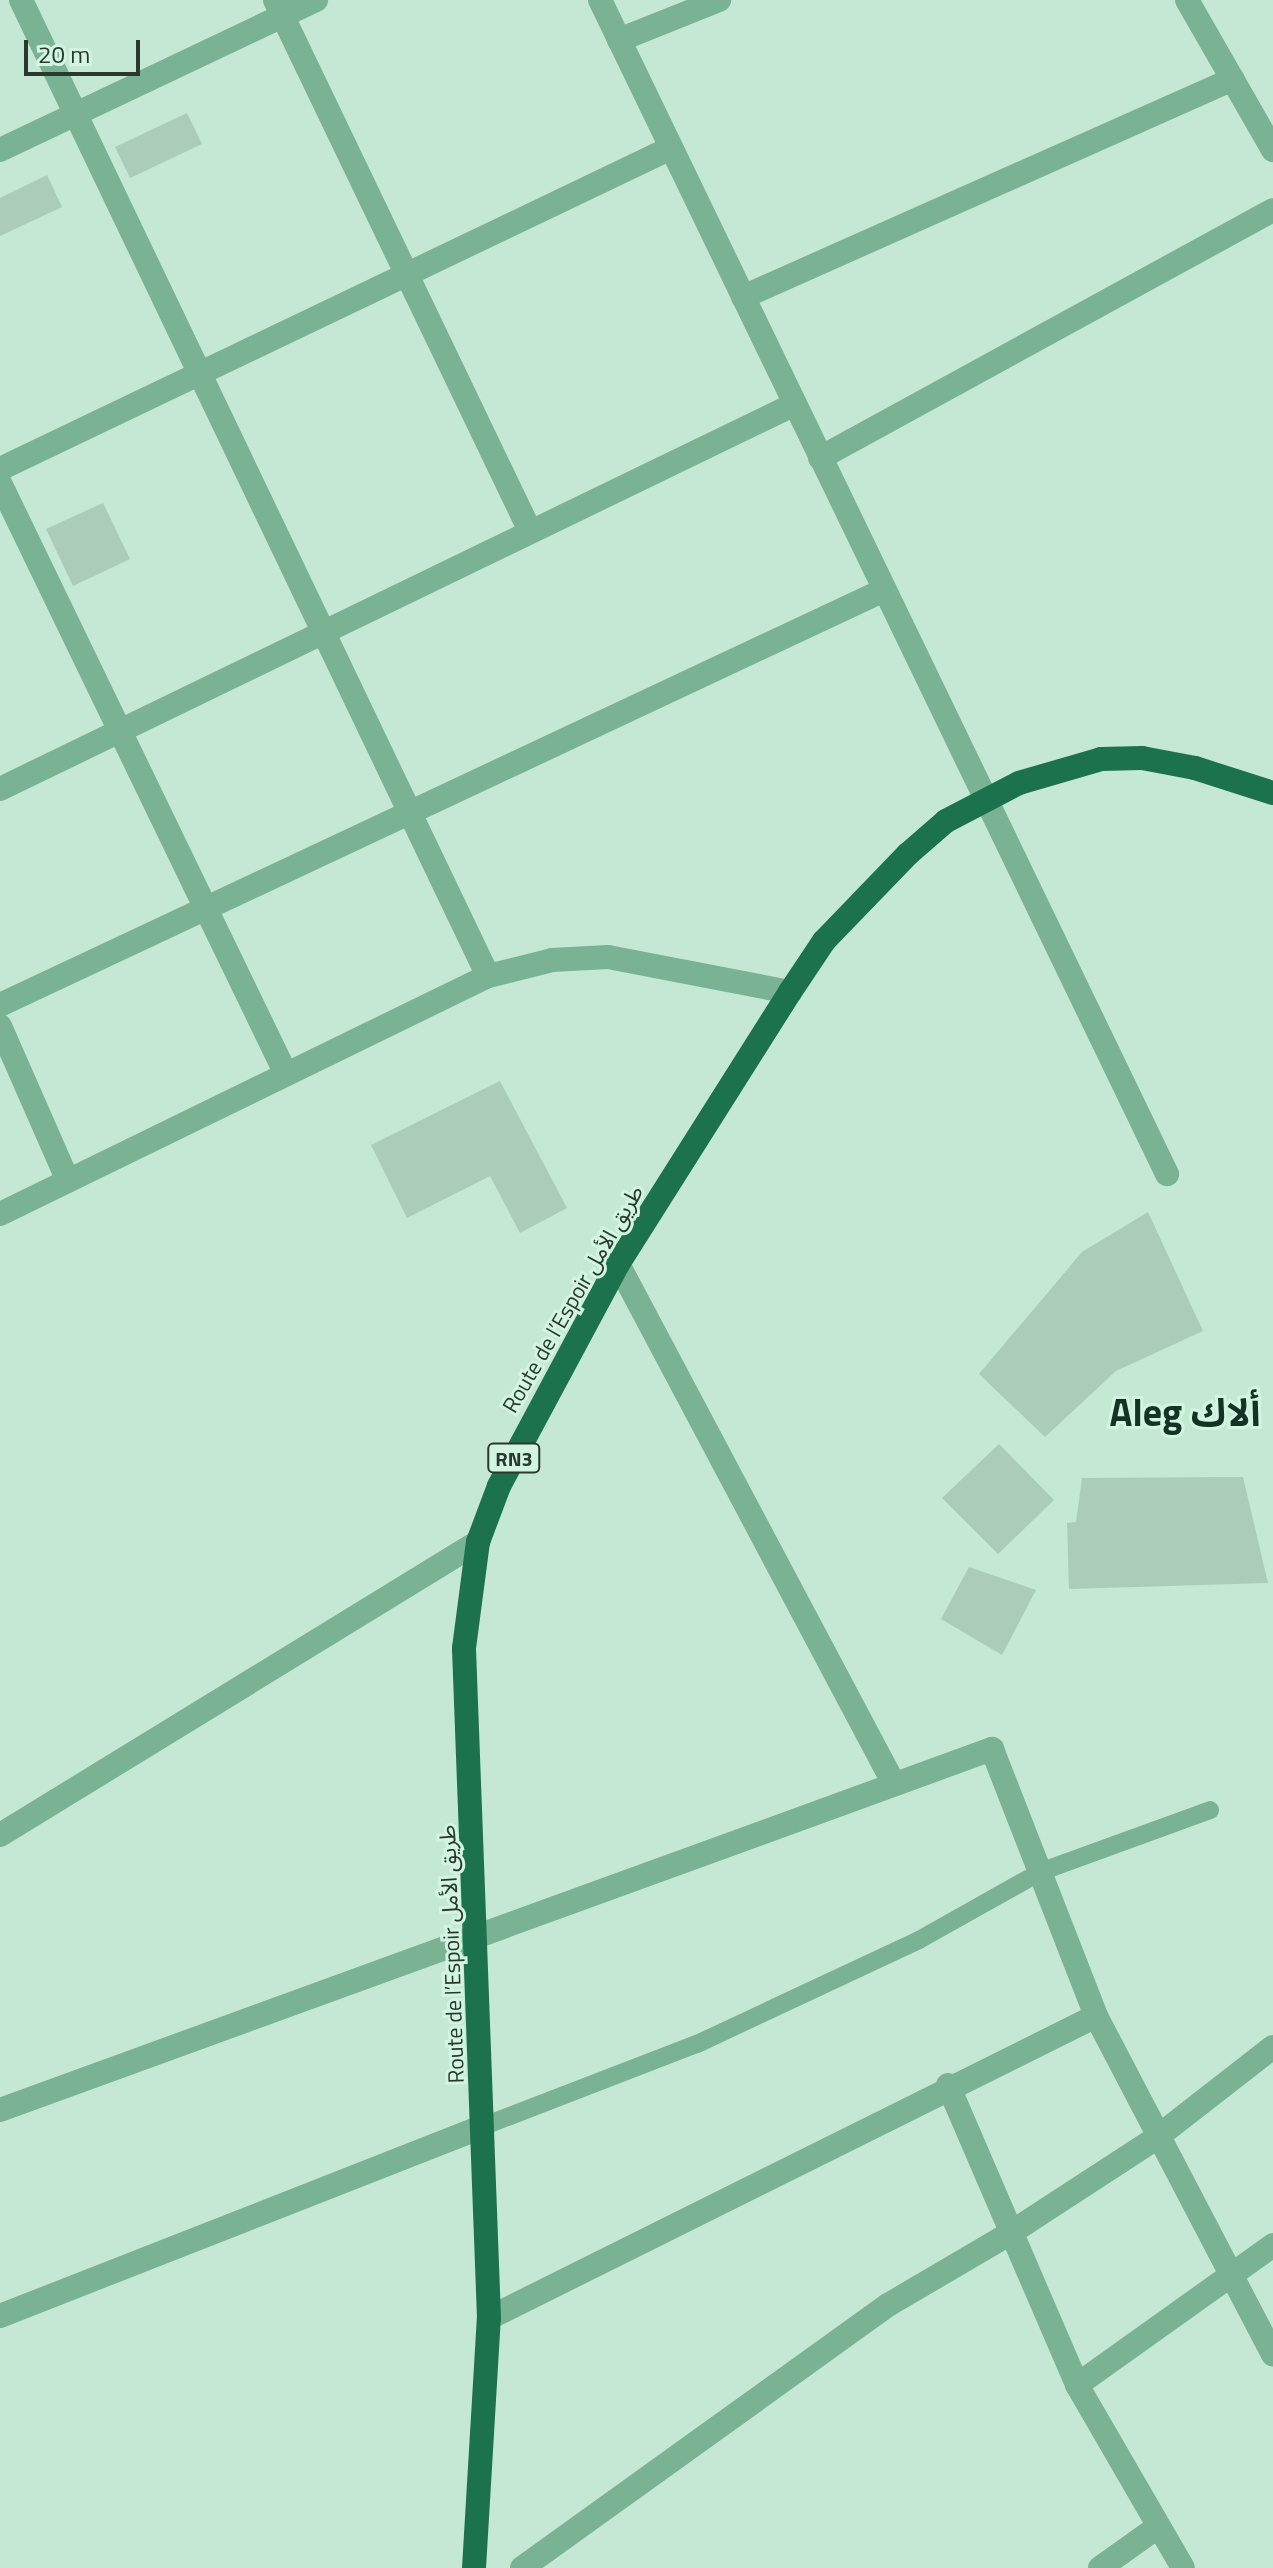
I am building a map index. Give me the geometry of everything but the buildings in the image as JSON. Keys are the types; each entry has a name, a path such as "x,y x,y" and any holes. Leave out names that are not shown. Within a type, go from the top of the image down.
{"highway":[{"name":"Route de l’Espoir طريق الأمل","path":"474,2568 489,2318 479,1933 464,1648 478,1542 499,1486 618,1264 824,941 865,895 946,821 1019,783 1101,759 1142,758 1195,768 1269,788"}],"street":[{"path":"21,0 488,976"},
{"path":"0,150 279,8 316,0"},
{"path":"600,0 1167,1174"},
{"path":"619,40 719,0"},
{"path":"1187,0 1273,150"},
{"path":"279,8 530,531"},
{"path":"743,297 1233,79"},
{"path":"0,469 671,148"},
{"path":"820,458 1273,210"},
{"path":"0,789 118,728 795,404"},
{"path":"0,483 285,1072"},
{"path":"0,1005 884,590"},
{"path":"0,1214 285,1072 488,976 552,960 608,957 790,992"},
{"path":"0,1026 68,1181"},
{"path":"618,1264 894,1784"},
{"path":"0,1835 478,1542"},
{"path":"0,2110 479,1933 992,1749 1096,2016 1156,2138 1273,2355"},
{"path":"489,2318 948,2085 1096,2016"},
{"path":"522,2568 888,2305 1009,2234 1156,2138 1273,2047"},
{"path":"948,2085 1009,2234 1077,2385 1156,2528 1183,2568"},
{"path":"0,2316 484,2126"},
{"path":"1077,2385 1273,2245"},
{"path":"1100,2568 1156,2528"}],"lane":[{"path":"484,2126 697,2044 919,1940 1040,1872 1210,1810"}],"district":[{"name":"Aleg ألاك","path":"1185,1413"}]}
